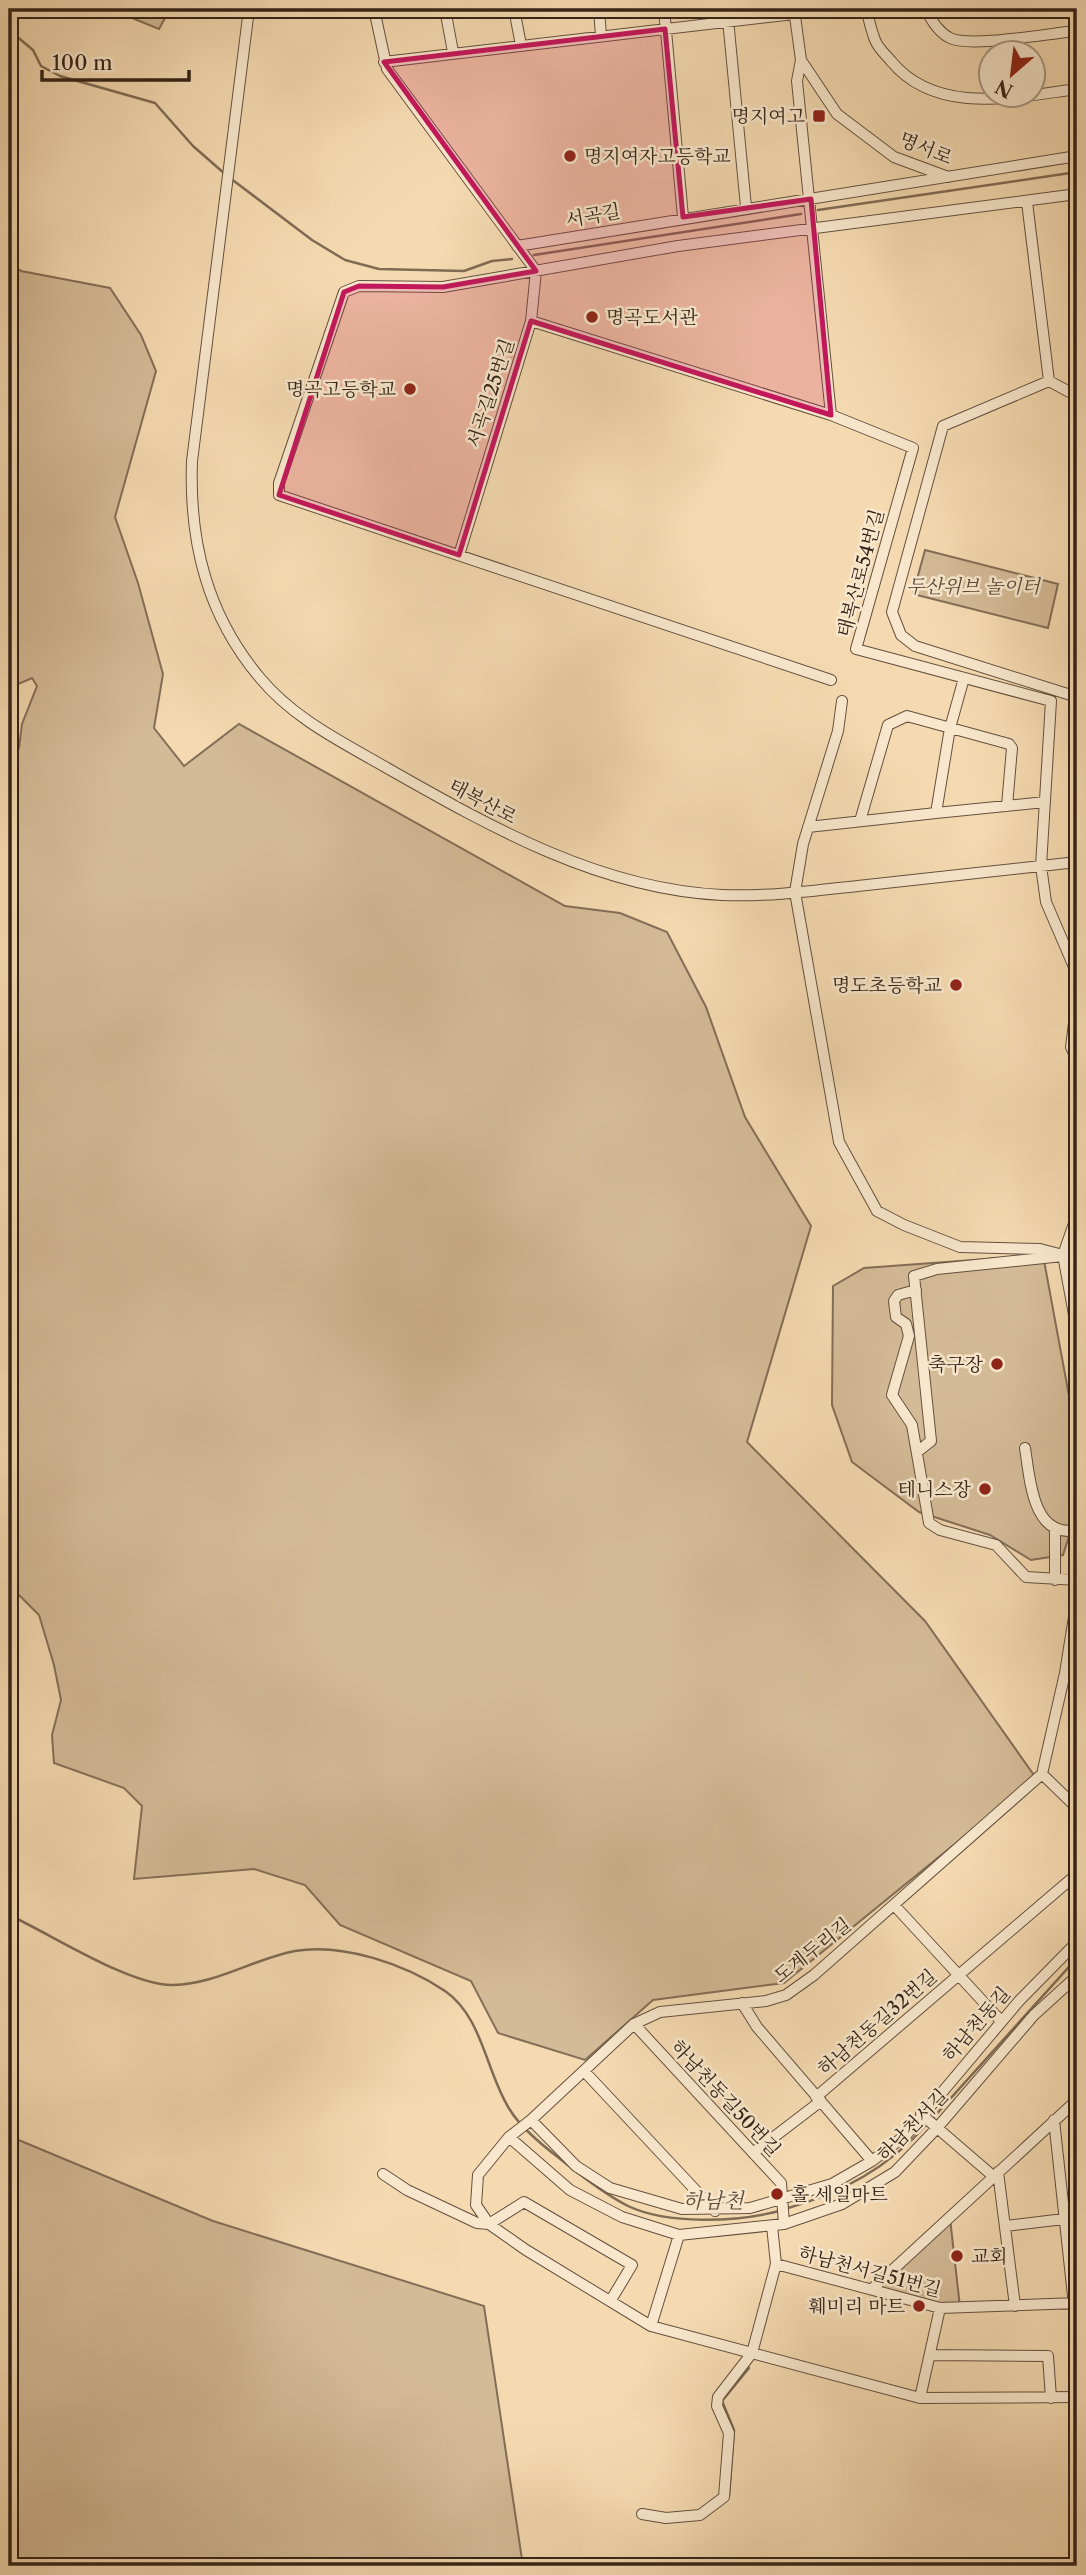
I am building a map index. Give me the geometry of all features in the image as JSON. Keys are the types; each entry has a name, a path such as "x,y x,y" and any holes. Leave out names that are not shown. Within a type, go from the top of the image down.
{"street":[{"name":"태복산로","path":"248,9 192,461 190,508 200,566 225,629 261,679 310,724 492,828 601,872 666,888 721,895 795,892 1077,862"},
{"path":"374,9 384,62 536,271"},
{"path":"444,9 453,52"},
{"path":"514,9 521,44"},
{"path":"599,9 601,36"},
{"path":"664,9 683,217"},
{"path":"727,9 726,21 746,207"},
{"path":"866,9 875,42 899,71 922,87 961,99 1007,98 1077,89"},
{"path":"926,9 939,31 953,40 979,41 1077,31"},
{"path":"384,62 794,11"},
{"name":"명서로","path":"794,11 801,60 796,81 811,199"},
{"name":"명서로","path":"801,60 837,114 852,126 894,157 952,178 1077,156"},
{"name":"서곡길","path":"517,246 746,207 952,178"},
{"path":"831,680 279,495 279,483 344,292 359,286 443,287 678,246 914,213 1027,202 1077,194"},
{"path":"531,321 831,415 811,199"},
{"path":"1027,202 1049,381"},
{"name":"서곡길25번길","path":"459,555 531,321 536,271"},
{"path":"1049,381 1077,396"},
{"path":"1049,381 943,426 892,612 901,635 915,646 1077,697"},
{"name":"태복산로54번길","path":"831,415 913,448 856,649 1051,701 1041,866"},
{"path":"936,813 950,728 964,678"},
{"path":"842,701 838,731 808,827 795,892 839,1142 877,1211 960,1247 1040,1249 1063,1255"},
{"path":"860,821 888,725 907,716 1009,744 1012,748 1007,806"},
{"path":"808,827 1045,802"},
{"path":"1041,866 1046,902 1077,974"},
{"path":"1077,999 1071,1047 1077,1060"},
{"path":"1077,1214 1063,1255 1077,1331"},
{"path":"917,1452 931,1441 914,1276 937,1269 1063,1255"},
{"path":"916,1290 898,1296 894,1301 896,1317 906,1324 909,1336 892,1395 912,1425 929,1523 940,1530 996,1545 1026,1577 1077,1580"},
{"path":"1025,1448 1035,1507 1055,1528 1066,1532 1077,1530"},
{"path":"1055,1528 1055,1580"},
{"path":"1077,1598 1065,1673 1042,1774 1077,1808"},
{"path":"1065,1673 1077,1672"},
{"name":"도계두리길","path":"489,2224 476,2204 478,2175 512,2134 530,2121 634,2024 660,2012 742,2004 786,1995 894,1905 1042,1774"},
{"path":"960,1974 1077,1874"},
{"name":"하남천동길32번길","path":"894,1905 1001,2021"},
{"name":"하남천동길","path":"530,2121 576,2166 610,2188 673,2207 715,2211 781,2202 832,2184 872,2161 907,2134 1001,2021 1077,1942"},
{"name":"하남천동길32번길","path":"754,2153 960,1974"},
{"name":"하남천서길","path":"512,2134 570,2190 622,2217 678,2235 772,2226 783,2220 842,2204 895,2172 1034,2015 1077,1976"},
{"path":"742,2004 872,2161"},
{"name":"하남천동길50번길","path":"634,2024 780,2183 783,2220"},
{"path":"584,2071 715,2211"},
{"path":"872,2289 1077,2099"},
{"path":"922,2115 995,2174 1006,2226 1015,2306"},
{"path":"1054,2120 1076,2303 1077,2333"},
{"path":"383,2174 407,2189 477,2223 489,2224 651,2326 920,2398 1077,2397"},
{"path":"489,2224 524,2202 632,2265 611,2300"},
{"path":"1006,2226 1064,2219"},
{"name":"하남천서길51번길","path":"772,2226 776,2264 940,2308 1076,2303"},
{"path":"651,2326 678,2235"},
{"path":"642,2514 666,2518 700,2515 724,2497 729,2433 717,2406 718,2397 752,2353 776,2264"},
{"path":"920,2398 940,2308"},
{"path":"930,2355 1048,2356 1051,2398"}],"highlighted area":[{"path":"665,29 683,217 811,199 831,415 531,321 459,555 279,495 344,292 359,286 443,287 536,271 384,62"}],"green space":[{"path":"110,9 170,9 159,29"},
{"path":"9,262 21,271 110,288 141,335 156,371 115,517 138,583 163,674 154,728 184,766 239,724 565,906 620,913 667,932 706,1007 745,1117 811,1226 747,1442 925,1621 1036,1778 784,1983 653,2000 585,2060 498,2033 471,1981 340,1925 305,1885 254,1869 134,1879 142,1806 124,1788 54,1763 52,1735 61,1700 54,1665 39,1615 9,1585 9,758 19,748 22,724 37,686 32,678 9,688"},
{"name":"두산위브 놀이터","path":"925,550 1058,584 1048,628 913,594"},
{"path":"1043,1255 1077,1439 1077,1511 1063,1555 1031,1560 990,1535 919,1512 852,1462 832,1405 833,1286 864,1268"},
{"path":"9,2136 213,2221 484,2306 523,2566 9,2566"},
{"path":"950,2218 960,2307 940,2307 874,2289"}],"waterway":[{"path":"9,30 33,50 41,66 60,76 155,103 193,146 225,174"},
{"path":"818,210 1077,172"},
{"path":"230,178 312,240 345,260 379,269 464,271 492,261 512,259"},
{"path":"534,255 801,214"},
{"name":"하남천","path":"9,1915 91,1958 155,1983 189,1984 280,1955 314,1949 353,1953 393,1964 429,1981 458,2002 476,2030 502,2095 515,2117 546,2148 610,2196 644,2212 682,2219 743,2218 779,2211"},
{"name":"하남천","path":"932,2119 1077,1958"},
{"name":"하남천","path":"785,2209 826,2195 863,2177 896,2154 927,2124"},
{"path":"729,2496 734,2430 722,2401 749,2368"}],"place":[{"name":"명지여고","path":"819,116"},
{"name":"명지여자고등학교","path":"570,156"},
{"name":"명곡도서관","path":"592,317"},
{"name":"명곡고등학교","path":"410,389"},
{"name":"명도초등학교","path":"956,985"},
{"name":"축구장","path":"997,1364"},
{"name":"테니스장","path":"985,1489"},
{"name":"홀 세일마트","path":"777,2194"},
{"name":"교회","path":"957,2256"},
{"name":"훼미리 마트","path":"919,2306"}]}
